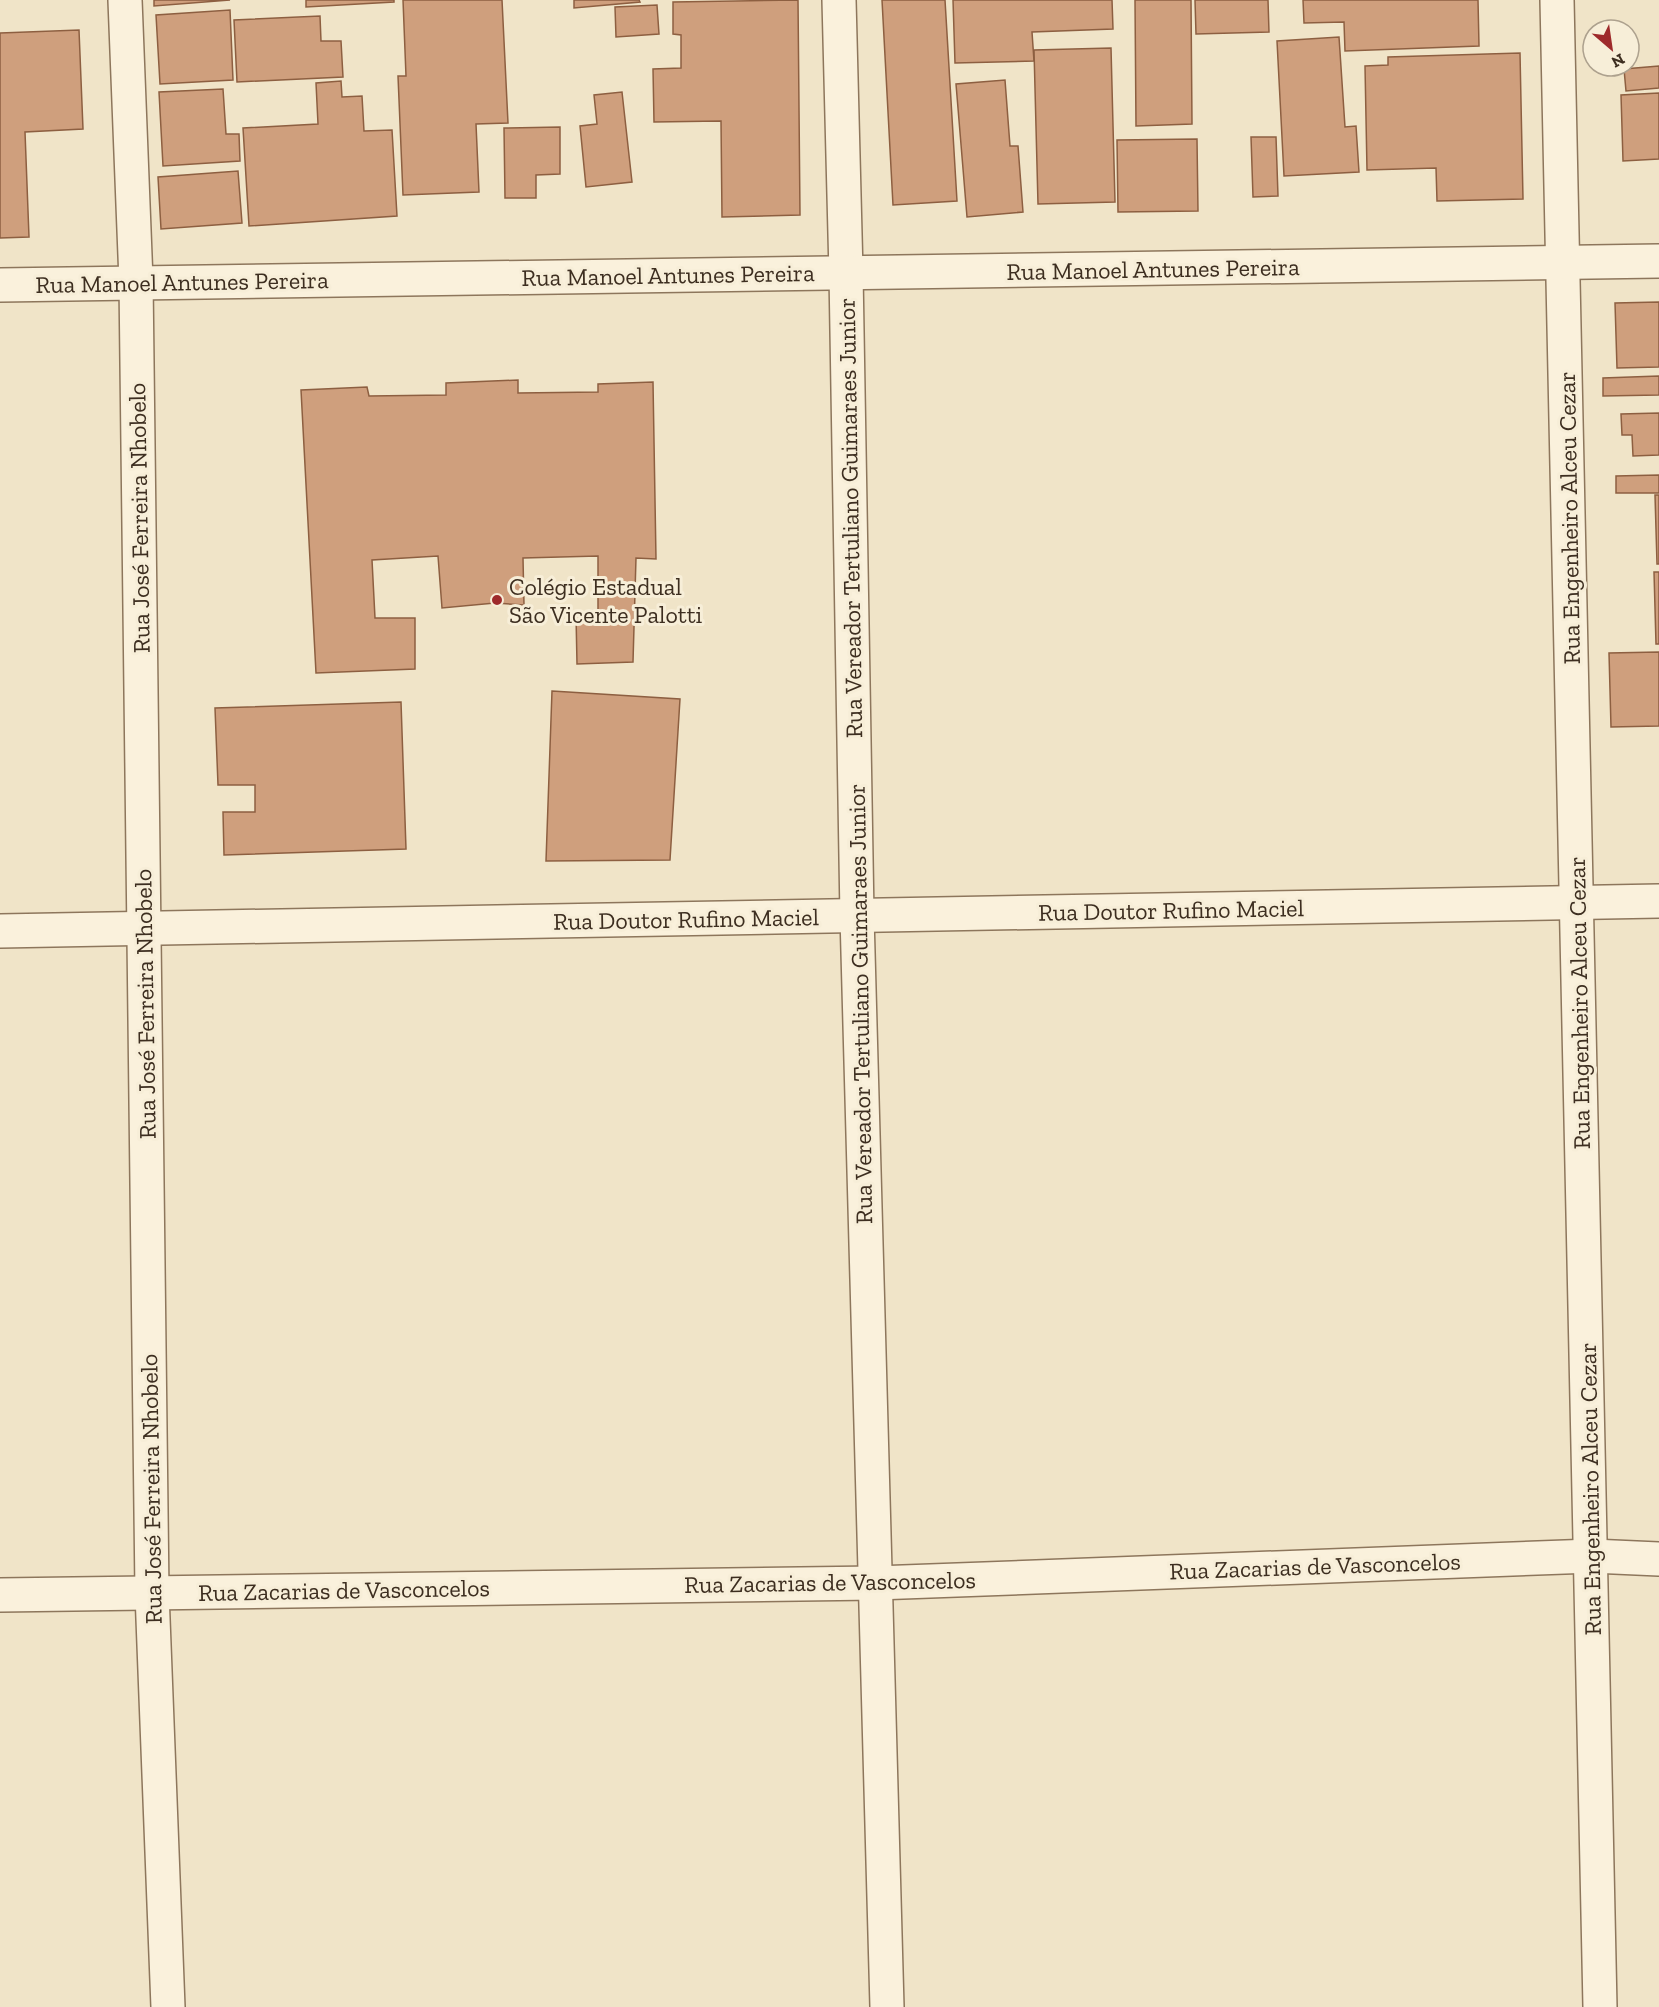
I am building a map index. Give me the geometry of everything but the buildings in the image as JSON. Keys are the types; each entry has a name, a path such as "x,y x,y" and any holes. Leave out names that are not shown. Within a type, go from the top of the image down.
{"street":[{"name":"Rua José Ferreira Nhobelo","path":"125,0 136,281 152,1593 168,2007"},
{"name":"Rua Vereador Tertuliano Guimaraes Junior","path":"839,0 857,916 887,2007"},
{"name":"Rua Engenheiro Alceu Cezar","path":"1557,0 1600,2007"},
{"name":"Rua Manoel Antunes Pereira","path":"0,285 136,281 1659,261"},
{"name":"Rua Doutor Rufino Maciel","path":"0,931 1659,901"},
{"name":"Rua Zacarias de Vasconcelos","path":"0,1595 876,1583 1592,1556 1659,1559"}],"place":[{"name":"Colégio Estadual São Vicente Palotti","path":"497,600"}]}
